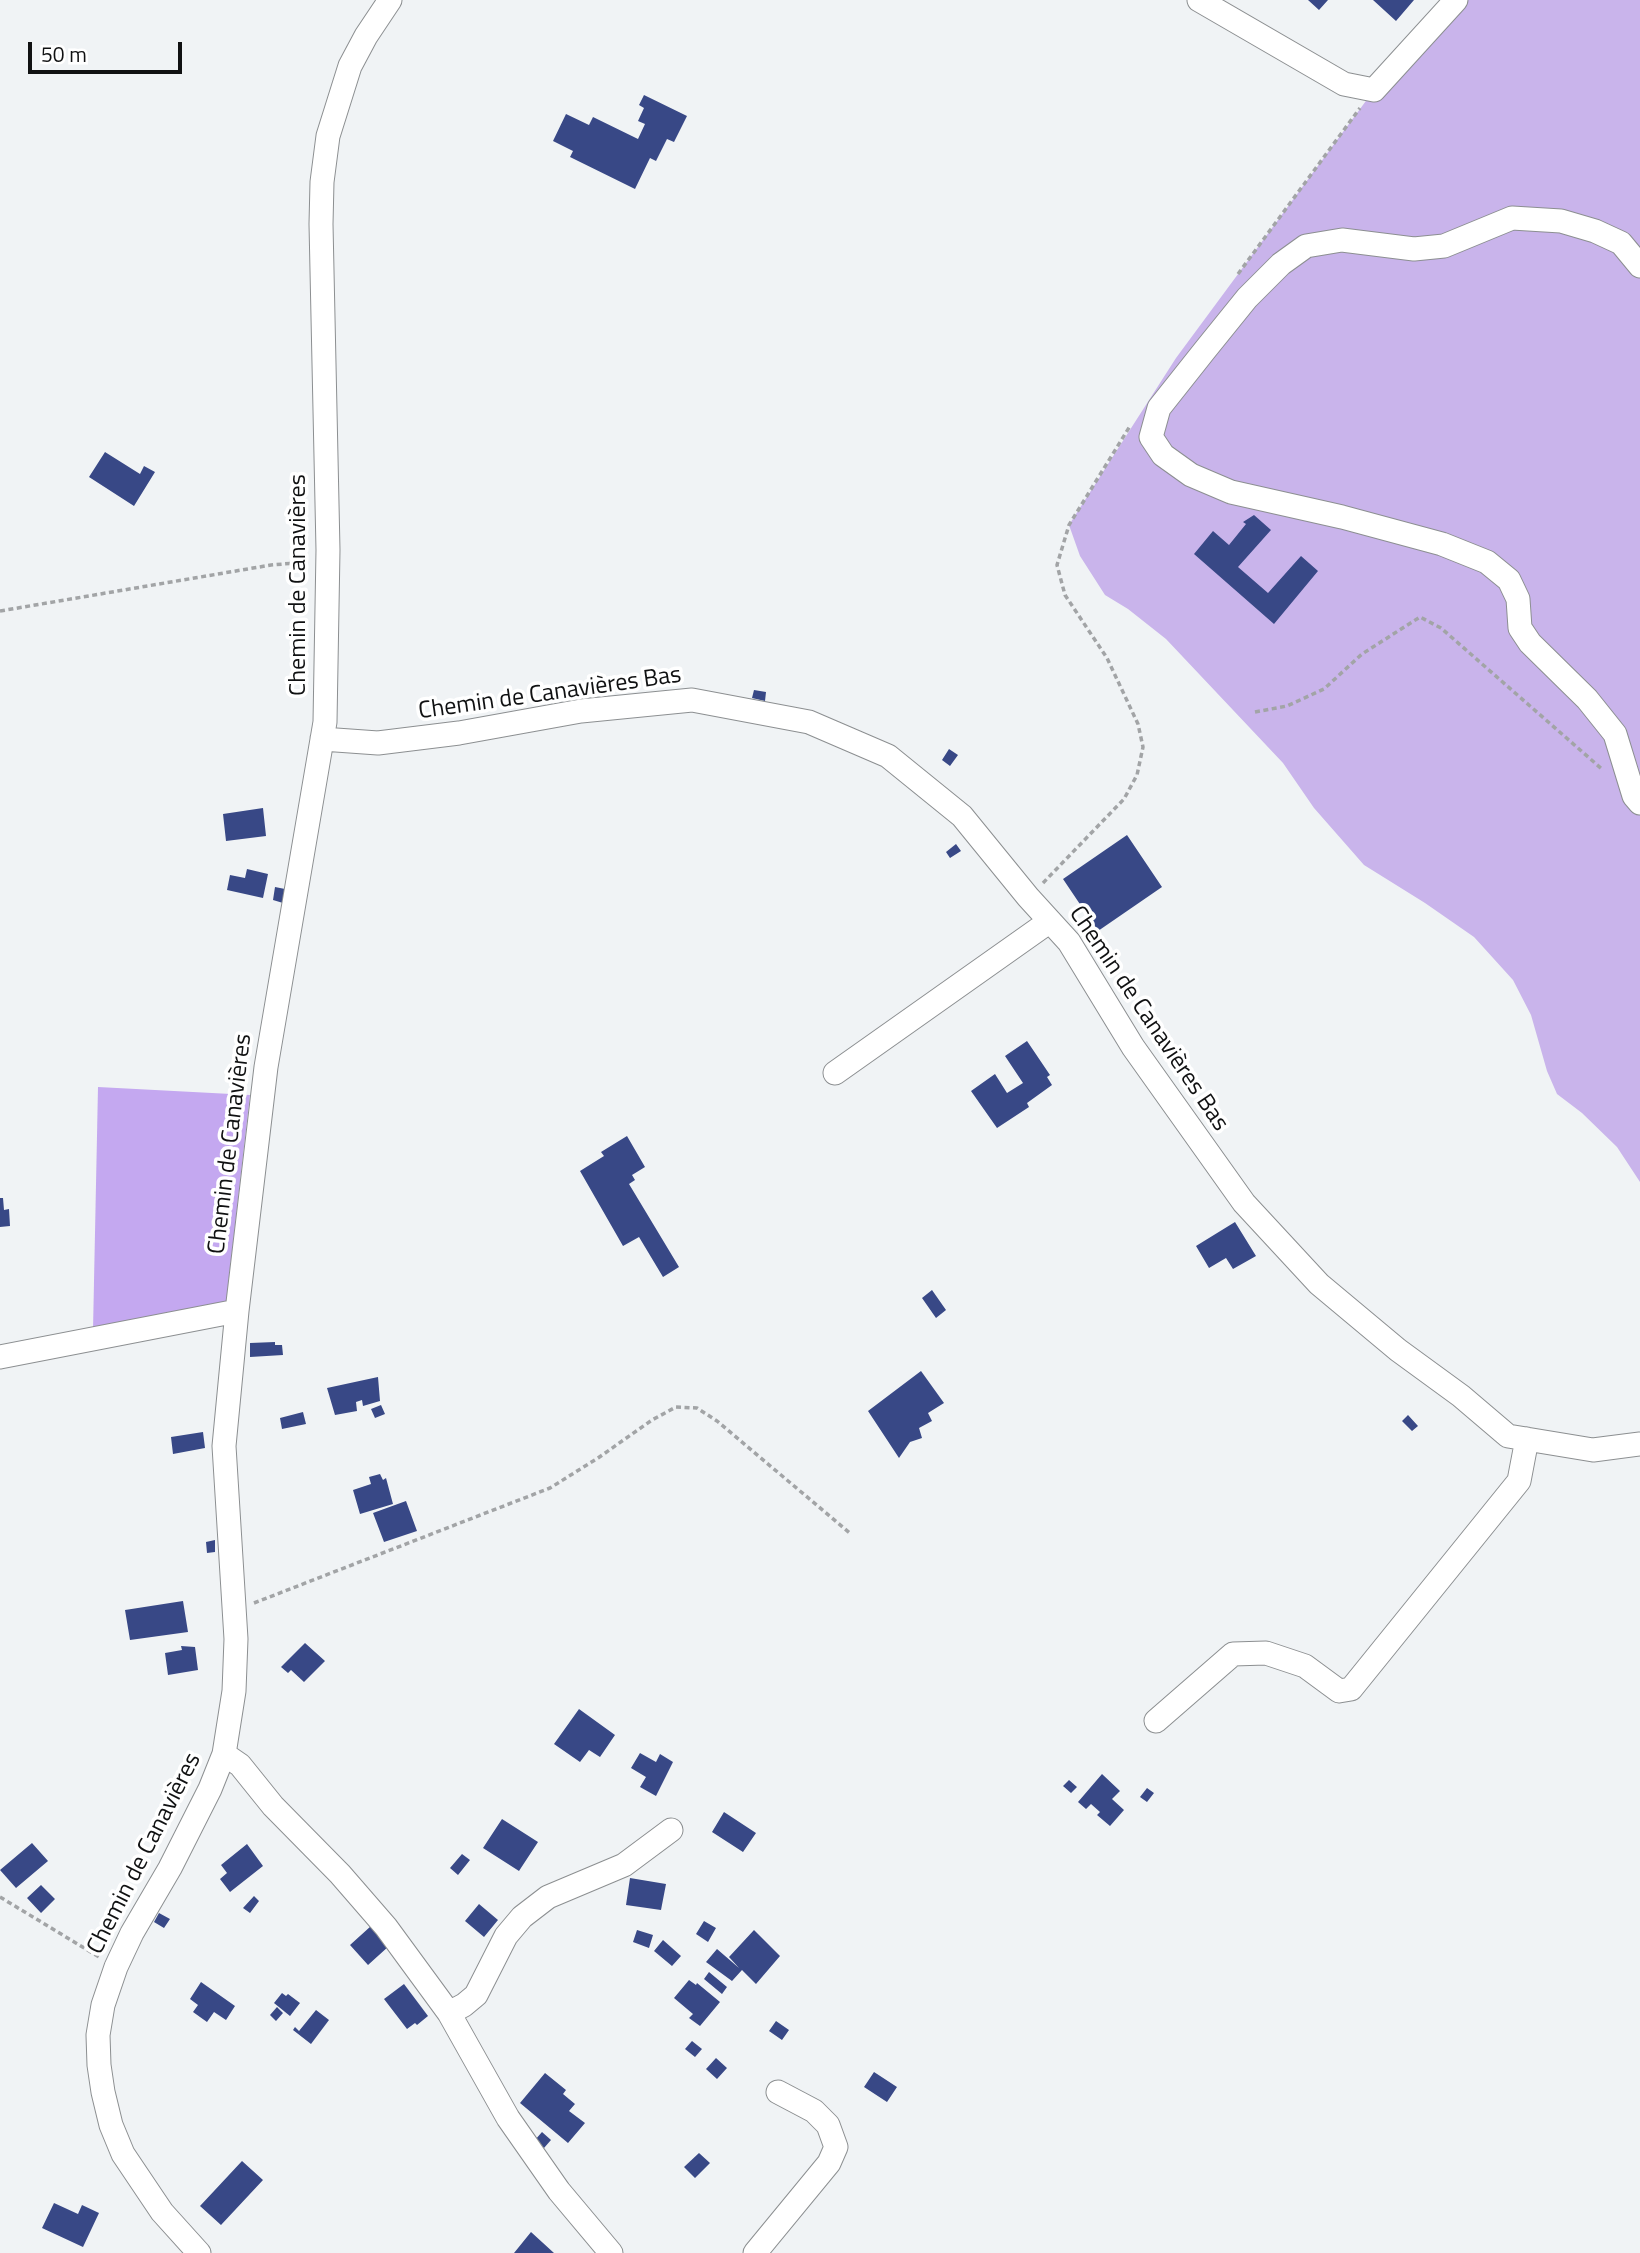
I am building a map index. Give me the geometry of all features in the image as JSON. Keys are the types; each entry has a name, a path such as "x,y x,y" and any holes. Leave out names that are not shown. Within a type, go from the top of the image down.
{"street":[{"name":"Chemin de Canavières","path":"200,2253 162,2212 123,2154 111,2125 99,2066 98,2035 103,2005 116,1967 211,1789 224,1754 234,1691 235,1611 224,1446 266,1066 325,722 328,550 321,224 324,170 328,136 350,66 390,0"},
{"path":"1199,0 1344,84 1374,90 1456,0"},
{"path":"1640,266 1621,243 1595,231 1561,221 1512,218 1444,246 1415,249 1342,240 1306,246 1281,264 1247,298 1159,408 1151,437 1163,455 1191,475 1231,492 1342,517 1442,544 1487,562 1509,580 1518,599 1520,628 1530,643 1587,699 1615,734 1634,796 1640,803"},
{"name":"Chemin de Canavières Bas","path":"323,739 378,743 459,733 581,711 692,700 809,722 888,756 962,816 1028,897 1069,942 1133,1047 1244,1203 1319,1284 1508,1436 1593,1450 1640,1444"},
{"path":"835,1073 1050,921"},
{"path":"0,1357 237,1311"},
{"path":"1156,1721 1233,1654 1266,1653 1305,1666 1339,1691 1351,1689 1519,1481 1527,1440"},
{"path":"224,1754 240,1765 273,1806 340,1874 386,1927 449,2012 508,2118 559,2191 611,2253"},
{"path":"449,2012 476,1995 506,1936 522,1917 548,1897 624,1865 671,1830"},
{"path":"755,2253 829,2162 836,2147 828,2125 814,2111 778,2092"}],"path":[{"path":"1233,280 1374,90"},
{"path":"1028,897 1124,799 1137,775 1143,747 1138,724 1107,658 1065,595 1057,565 1069,525 1132,422"},
{"path":"0,611 271,565 310,562 328,550"},
{"path":"1255,712 1287,706 1324,689 1362,654 1420,617 1441,628 1604,770"},
{"path":"235,1611 550,1488 676,1407 697,1408 717,1422 851,1534"},
{"path":"0,1897 116,1967"}],"shaded area":[{"path":"1456,0 1640,0 1640,1182 1617,1147 1582,1113 1557,1094 1547,1071 1531,1015 1513,980 1474,937 1364,865 1314,808 1283,763 1166,639 1128,609 1105,595 1080,556 1069,525 1176,358 1374,90"},
{"path":"98,1087 250,1095 226,1303 93,1330"}],"building":[{"path":"1308,0 1328,0 1319,10"},
{"path":"1373,0 1414,0 1396,21"},
{"path":"644,95 687,116 674,142 667,139 656,161 650,158 635,189 570,157 573,151 553,141 566,114 589,125 593,117 638,139 645,124 638,121 644,108 639,105"},
{"path":"105,452 140,474 144,466 155,472 134,506 89,477"},
{"path":"1254,515 1271,530 1238,567 1268,593 1301,556 1318,571 1274,624 1194,554 1213,531 1229,545 1246,524 1243,522"},
{"path":"754,690 766,692 765,701 752,698"},
{"path":"949,749 958,755 950,766 942,760"},
{"path":"263,808 266,836 226,841 223,814"},
{"path":"1127,835 1162,887 1098,931 1063,879"},
{"path":"956,844 961,851 950,858 946,852"},
{"path":"247,869 268,874 263,898 227,890 230,875 245,878"},
{"path":"275,887 285,889 283,903 273,900"},
{"path":"1027,1041 1050,1075 1047,1077 1052,1085 1027,1103 1029,1107 997,1128 971,1091 995,1074 1007,1093 1023,1083 1005,1056"},
{"path":"627,1136 645,1167 632,1175 635,1180 629,1184 679,1267 663,1277 639,1237 623,1246 580,1171 604,1156 601,1152"},
{"path":"0,1198 3,1198 4,1210 9,1209 10,1226 0,1227"},
{"path":"1235,1222 1256,1256 1233,1269 1226,1258 1209,1268 1196,1246"},
{"path":"932,1290 946,1310 936,1318 922,1298"},
{"path":"275,1342 275,1345 282,1345 283,1355 250,1357 250,1343"},
{"path":"921,1371 944,1403 928,1413 932,1421 919,1428 922,1438 910,1442 899,1458 868,1411"},
{"path":"378,1377 380,1401 363,1406 362,1400 356,1402 357,1411 335,1415 327,1388"},
{"path":"381,1405 385,1414 375,1418 371,1409"},
{"path":"303,1412 306,1424 282,1429 280,1418"},
{"path":"1408,1415 1418,1426 1412,1431 1402,1421"},
{"path":"203,1432 205,1448 173,1454 171,1437"},
{"path":"380,1474 383,1480 386,1478 393,1504 360,1514 353,1490 371,1484 369,1477"},
{"path":"406,1501 417,1531 384,1542 373,1513"},
{"path":"215,1540 215,1552 207,1553 206,1542"},
{"path":"183,1601 188,1632 130,1640 125,1610"},
{"path":"305,1643 325,1661 304,1682 291,1670 288,1673 281,1667"},
{"path":"181,1646 195,1647 198,1670 168,1675 165,1653 182,1650"},
{"path":"579,1709 615,1735 600,1757 589,1750 580,1762 554,1744"},
{"path":"640,1753 656,1762 660,1754 673,1762 656,1796 640,1787 646,1777 631,1768"},
{"path":"1102,1774 1120,1791 1112,1799 1124,1810 1110,1826 1097,1815 1100,1812 1091,1804 1086,1809 1078,1802"},
{"path":"1069,1780 1077,1787 1071,1793 1063,1786"},
{"path":"1147,1788 1154,1793 1147,1802 1140,1797"},
{"path":"724,1812 756,1833 743,1852 712,1832"},
{"path":"502,1819 538,1842 519,1871 483,1848"},
{"path":"32,1843 48,1861 16,1888 0,1870"},
{"path":"247,1844 263,1866 230,1892 220,1879 227,1873 221,1865"},
{"path":"462,1854 470,1860 458,1875 450,1868"},
{"path":"630,1878 666,1884 661,1910 626,1905"},
{"path":"41,1885 55,1899 41,1913 27,1898"},
{"path":"254,1896 259,1901 250,1913 243,1908"},
{"path":"479,1904 498,1920 484,1937 465,1921"},
{"path":"159,1913 170,1919 164,1928 154,1922"},
{"path":"704,1921 716,1928 708,1942 696,1934"},
{"path":"371,1926 389,1946 368,1965 350,1945"},
{"path":"637,1930 653,1935 649,1948 633,1942"},
{"path":"754,1930 780,1956 756,1984 742,1970 732,1981 706,1962 717,1949 739,1968 729,1957"},
{"path":"663,1940 681,1956 672,1966 654,1951"},
{"path":"709,1972 727,1987 722,1994 704,1979"},
{"path":"689,1980 696,1985 697,1983 720,2002 700,2026 689,2018 693,2014 674,1998"},
{"path":"201,1982 235,2006 226,2020 214,2012 207,2022 193,2012 198,2005 190,1999"},
{"path":"404,1984 428,2016 407,2029 384,1999"},
{"path":"282,1993 300,2003 290,2016 274,2003"},
{"path":"277,2007 283,2013 276,2021 270,2015"},
{"path":"316,2010 329,2020 311,2044 293,2030 295,2027 299,2031"},
{"path":"776,2021 789,2030 782,2040 769,2031"},
{"path":"692,2041 702,2049 695,2057 685,2049"},
{"path":"716,2058 727,2068 717,2079 706,2069"},
{"path":"874,2072 897,2087 887,2102 864,2087"},
{"path":"545,2073 566,2090 563,2094 575,2104 569,2111 585,2123 568,2143 520,2103"},
{"path":"542,2132 551,2140 544,2148 535,2140"},
{"path":"699,2153 710,2163 695,2178 684,2167"},
{"path":"242,2161 263,2180 221,2225 200,2206"},
{"path":"54,2203 78,2214 82,2205 99,2213 83,2247 42,2228"},
{"path":"531,2232 554,2253 514,2253"}]}
